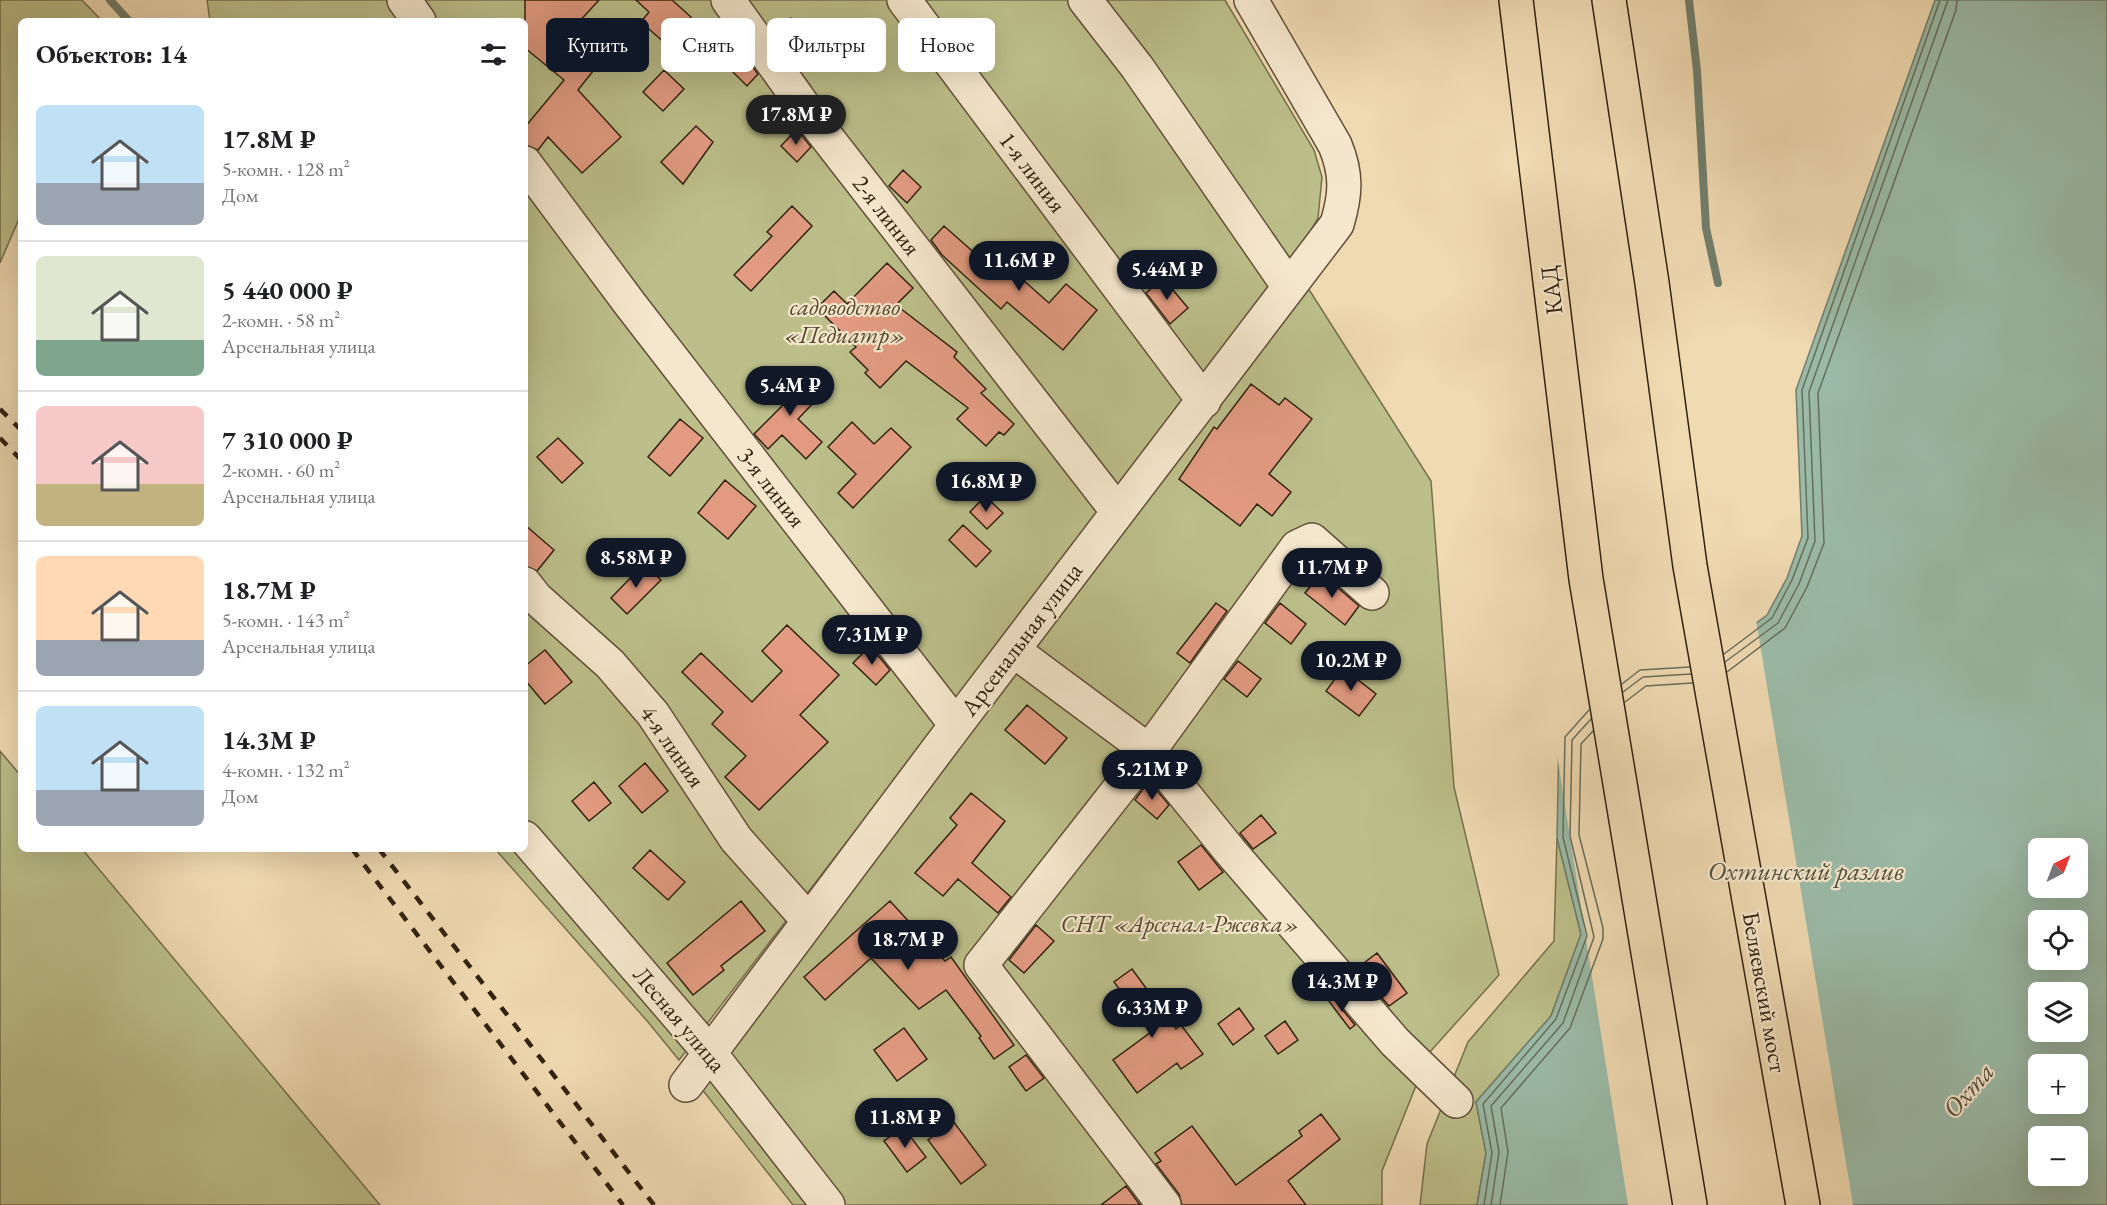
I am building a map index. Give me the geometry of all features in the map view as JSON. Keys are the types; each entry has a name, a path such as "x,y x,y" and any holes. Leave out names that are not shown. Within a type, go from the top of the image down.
{"highway":[{"name":"КАД","path":"1516,0 1586,579 1690,1205"},
{"name":"Беляевский мост","path":"1610,0 1652,283 1690,566 1803,1205"}],"street":[{"path":"404,0 417,18"},
{"name":"2-я линия","path":"728,0 814,122 1118,512"},
{"name":"1-я линия","path":"904,0 1204,401"},
{"path":"1085,0 1137,67 1289,287"},
{"name":"Арсенальная улица","path":"686,1085 956,724 1337,224 1345,189 1344,166 1335,145 1251,0"},
{"name":"3-я линия","path":"528,167 644,322 956,724"},
{"path":"1164,1205 981,965 1149,751 1298,547 1312,540 1372,593"},
{"name":"4-я линия","path":"528,588 536,598 610,664 653,714 736,839 808,920"},
{"path":"1013,650 1149,751 1230,851 1395,1042 1456,1101"},
{"name":"Лесная улица","path":"528,841 709,1052 828,1205"}],"green space":[{"path":"0,0 82,0 99,18 18,18 18,221 0,263"},
{"name":"садоводство «Педиатр»","path":"207,0 1225,0 1314,150 1322,177 1318,218 1292,263 679,1060 498,852 528,852 528,18 210,18"},
{"name":"СНТ «Арсенал-Ржевка»","path":"1308,288 1431,481 1454,787 1499,975 1429,1053 1382,1171 1382,1205 793,1205 701,1088"},
{"path":"0,751 18,772 18,852 85,852 380,1205 0,1205"},
{"path":"1557,838 1581,934 1551,1016 1476,1102 1486,1153 1477,1205 1420,1205 1427,1144 1468,1042 1554,941"}],"water":[{"name":"Охтинский разлив","path":"1935,0 2107,0 2107,1205 1477,1205 1486,1153 1476,1102 1551,1016 1581,934 1557,838 1559,734 1706,660 1767,615 1787,578 1802,536 1796,390"}],"pier":[{"path":"1756,620 1853,1205 1628,1205 1556,748 1556,734 1586,700 1636,661 1705,657"}],"building":[{"path":"525,0 599,0 583,18 546,18 546,65 528,50 528,18 525,18"},
{"path":"636,0 672,0 691,17 661,18 661,40 649,29 649,18 644,18 649,12"},
{"path":"755,70 758,74 747,86 733,72 755,72"},
{"path":"554,72 592,72 578,90 621,137 582,173 548,137 538,150 528,146 528,123 564,80"},
{"path":"662,72 666,72 684,89 663,111 643,92"},
{"path":"696,126 713,142 683,184 661,162"},
{"path":"797,129 811,147 797,162 781,146"},
{"path":"903,170 921,187 907,203 889,186"},
{"path":"792,206 812,226 751,291 734,275 772,236 767,232"},
{"path":"944,226 996,272 1004,263 1049,303 1066,284 1097,310 1063,350 1007,302 1001,309 942,255 931,240"},
{"path":"887,263 913,288 896,305 957,352 954,357 986,389 981,393 1014,424 1004,435 999,432 986,446 957,419 968,408 906,361 880,388 865,373 868,370 850,352 856,347 817,308 834,291 847,304"},
{"path":"1163,278 1188,308 1170,324 1146,293"},
{"path":"783,370 801,387 804,384 818,398 798,419 822,442 806,459 782,435 768,449 754,434 785,403 767,386"},
{"path":"1251,384 1279,405 1285,398 1312,419 1269,474 1291,492 1272,516 1257,504 1240,526 1179,479 1214,427 1217,429"},
{"path":"680,419 703,438 670,476 648,457"},
{"path":"852,422 874,444 891,428 911,447 853,508 838,493 856,474 828,447"},
{"path":"558,438 583,463 562,483 537,457"},
{"path":"725,480 756,506 728,539 698,513"},
{"path":"985,496 1003,513 987,529 970,512"},
{"path":"963,525 991,551 976,567 949,540"},
{"path":"528,528 554,550 537,571 528,567"},
{"path":"644,564 661,580 627,614 611,598"},
{"path":"1321,573 1359,606 1345,625 1305,593"},
{"path":"1216,603 1227,611 1190,663 1177,653"},
{"path":"1280,603 1306,624 1291,644 1265,623"},
{"path":"787,625 839,675 800,715 828,742 759,810 725,777 746,756 712,724 723,712 682,672 701,653 752,702 782,671 762,651"},
{"path":"870,646 890,670 876,685 853,663"},
{"path":"545,650 572,682 545,704 528,684 528,664"},
{"path":"1238,661 1261,679 1247,697 1224,679"},
{"path":"1343,668 1376,694 1359,716 1326,691"},
{"path":"1027,705 1067,738 1045,764 1005,730"},
{"path":"645,763 668,791 642,813 619,786"},
{"path":"1149,781 1169,805 1157,819 1135,800"},
{"path":"594,782 611,803 589,821 572,801"},
{"path":"971,793 1005,821 972,863 1011,897 998,913 958,879 943,896 915,873 957,825 950,818"},
{"path":"1261,815 1276,833 1253,849 1240,833"},
{"path":"1201,845 1223,872 1199,890 1178,862"},
{"path":"650,850 685,882 668,900 633,868"},
{"path":"741,901 765,931 721,966 724,970 693,995 667,963"},
{"path":"890,901 945,961 951,957 1014,1045 994,1059 979,1038 981,1036 946,990 919,1009 871,958 825,1000 804,977"},
{"path":"1036,925 1054,941 1024,973 1009,960"},
{"path":"1377,953 1407,993 1389,1006 1356,969"},
{"path":"1132,969 1176,1029 1181,1025 1203,1054 1181,1069 1177,1063 1137,1093 1113,1060 1151,1032 1114,982"},
{"path":"1332,997 1355,1025 1350,1029 1328,1000"},
{"path":"1239,1008 1254,1029 1233,1045 1218,1024"},
{"path":"1285,1021 1298,1040 1278,1054 1265,1036"},
{"path":"904,1028 927,1059 897,1081 874,1050"},
{"path":"1026,1055 1044,1078 1026,1091 1009,1067"},
{"path":"1321,1114 1340,1139 1288,1181 1306,1205 1182,1205 1179,1194 1156,1164 1161,1161 1155,1153 1192,1126 1236,1185 1302,1136 1299,1131"},
{"path":"953,1121 986,1165 961,1184 928,1140"},
{"path":"903,1127 926,1157 907,1172 884,1141"},
{"path":"1126,1186 1140,1205 1101,1205"}],"waterway":[{"path":"110,0 126,18"},
{"path":"1689,0 1697,71 1706,228 1718,283"}],"railway":[{"path":"0,409 18,427"},
{"path":"0,438 18,457"},
{"path":"354,852 623,1205"},
{"path":"381,852 654,1205"}],"water label":[{"name":"Охта","path":"1968,1090"}]}
